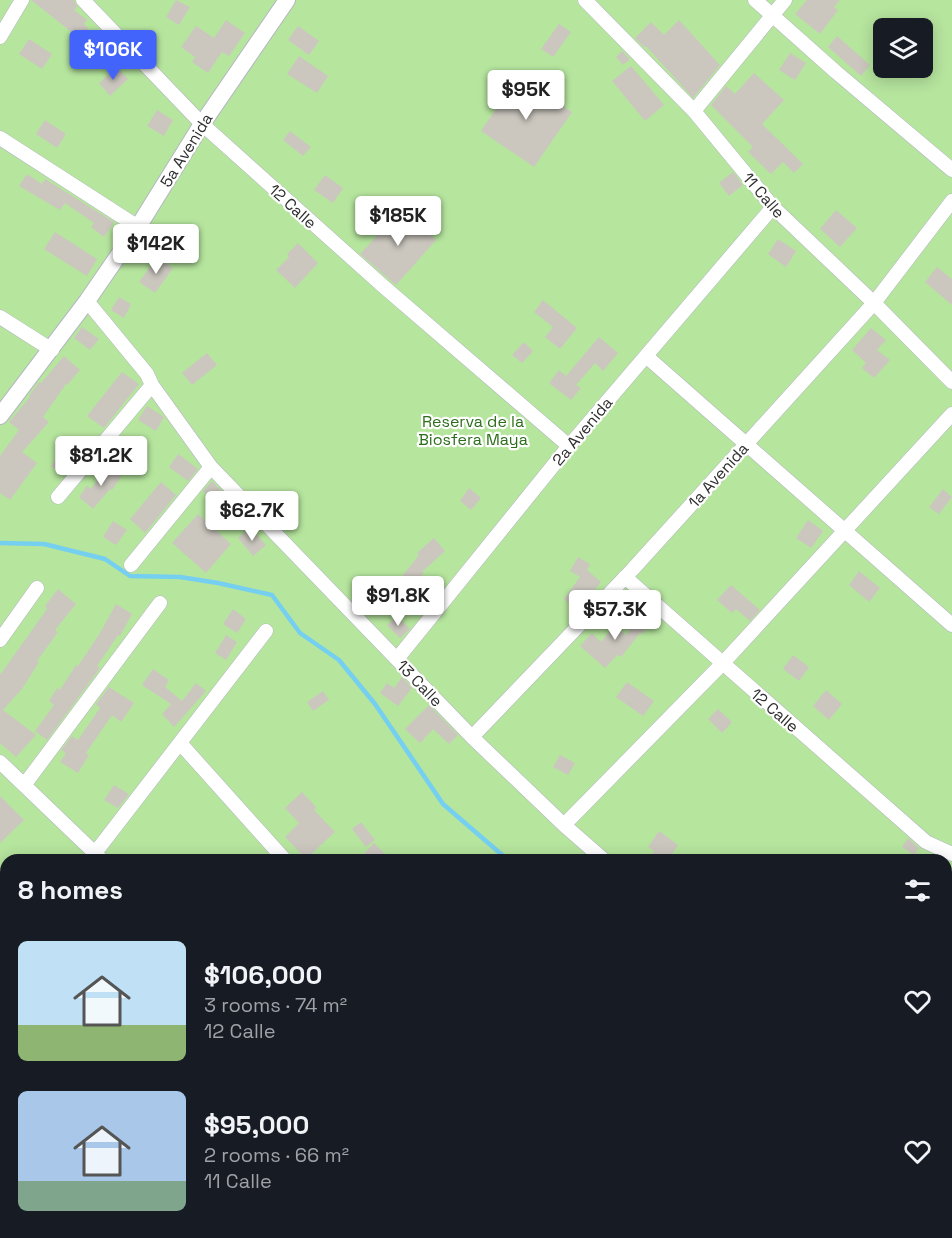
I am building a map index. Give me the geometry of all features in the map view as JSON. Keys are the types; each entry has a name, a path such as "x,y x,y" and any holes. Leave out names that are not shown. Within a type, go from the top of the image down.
{"street":[{"path":"0,37 22,0"},
{"name":"12 Calle","path":"83,0 202,124 382,286 569,447"},
{"name":"5a Avenida","path":"0,416 52,350 138,228 202,124 287,0"},
{"name":"11 Calle","path":"585,0 694,111 773,207 874,303 952,382"},
{"path":"755,0 952,170"},
{"path":"694,111 771,14 785,0"},
{"path":"0,138 138,228"},
{"name":"1a Avenida","path":"472,737 625,577 874,303 952,201"},
{"name":"2a Avenida","path":"397,659 569,447 773,207"},
{"name":"13 Calle","path":"87,301 147,374 211,467 472,737 597,854"},
{"path":"0,317 52,350"},
{"path":"646,356 845,531 950,618"},
{"path":"58,497 153,385"},
{"path":"564,825 722,664 952,414"},
{"path":"131,565 211,467"},
{"name":"12 Calle","path":"625,577 926,842 952,854"},
{"path":"0,640 37,588"},
{"path":"24,784 160,603"},
{"path":"100,854 180,743 266,631"},
{"path":"180,743 280,854"},
{"path":"0,762 97,854"}],"green space":[{"name":"Reserva de la Biosfera Maya","path":"0,0 952,0 952,854 0,854"}],"building":[{"path":"31,0 74,0 77,7 74,10 87,20 84,24 99,41 81,57 71,46 79,38"},
{"path":"176,0 190,7 179,25 166,17"},
{"path":"807,0 840,0 834,7 838,10 820,34 795,14"},
{"path":"226,20 245,33 229,56 222,52 208,73 192,62 195,57 181,47 196,26 214,38"},
{"path":"679,20 720,65 693,98 646,46 644,47 635,38 651,22 664,35"},
{"path":"559,24 571,32 553,57 541,49"},
{"path":"298,26 319,41 309,55 288,40"},
{"path":"837,36 870,65 861,76 828,47"},
{"path":"29,39 52,54 42,69 19,54"},
{"path":"622,51 630,59 623,65 616,57"},
{"path":"790,53 806,63 795,80 779,70"},
{"path":"299,56 328,76 317,93 287,74"},
{"path":"631,66 664,105 645,121 612,81"},
{"path":"117,67 128,79 110,96 99,83"},
{"path":"754,73 784,100 762,124 803,164 794,173 783,162 771,174 748,152 753,147 711,105 726,86 735,94"},
{"path":"518,76 572,112 534,167 481,131"},
{"path":"157,110 173,120 164,136 147,126"},
{"path":"45,120 66,134 57,148 36,134"},
{"path":"290,131 311,147 303,156 283,140"},
{"path":"733,172 743,185 729,196 719,183"},
{"path":"27,174 42,184 45,179 114,222 104,237 91,227 94,223 65,203 60,210 19,186"},
{"path":"325,175 343,188 333,203 314,190"},
{"path":"402,209 436,240 396,285 360,254"},
{"path":"836,210 857,228 840,247 820,229"},
{"path":"55,232 97,259 87,276 44,249"},
{"path":"778,239 796,251 786,267 768,254"},
{"path":"298,243 318,263 295,288 276,270 289,257 287,254"},
{"path":"157,257 173,268 155,293 139,282"},
{"path":"937,267 952,279 952,305 925,282"},
{"path":"119,297 131,304 124,318 111,310"},
{"path":"543,300 577,328 560,349 545,337 553,327 534,312"},
{"path":"82,327 99,339 90,350 74,338"},
{"path":"871,328 886,340 877,350 890,360 874,378 862,368 866,363 852,350"},
{"path":"599,337 618,353 603,371 595,363 576,385 581,388 571,400 549,383 559,370 566,376"},
{"path":"524,342 533,351 522,363 512,355"},
{"path":"207,353 217,365 192,385 182,373"},
{"path":"64,356 80,370 66,384 43,417 49,422 22,452 37,463 10,500 0,493 0,456 19,430 9,422 39,382 41,383"},
{"path":"122,372 139,384 104,428 87,416"},
{"path":"147,406 164,417 156,431 138,420"},
{"path":"76,442 86,447 65,475 51,466 60,453 67,458"},
{"path":"178,454 198,469 188,481 169,467"},
{"path":"108,465 122,475 112,490 110,489 93,509 79,497 87,486 91,489"},
{"path":"212,481 225,495 219,503 203,491"},
{"path":"161,482 176,495 145,533 130,519"},
{"path":"469,488 481,498 471,510 460,501"},
{"path":"943,489 952,497 939,514 929,507"},
{"path":"198,514 231,544 206,573 172,543"},
{"path":"808,520 823,531 811,548 796,538"},
{"path":"113,521 127,530 116,545 103,537"},
{"path":"250,527 266,545 253,556 238,538"},
{"path":"434,538 445,551 422,572 424,573 406,595 394,586 419,555 417,553"},
{"path":"578,557 590,564 587,570 601,582 588,598 585,595 575,608 564,599 580,577 570,571"},
{"path":"859,571 880,588 869,602 849,585"},
{"path":"731,585 760,610 750,621 736,609 732,613 717,600"},
{"path":"58,589 76,604 55,630 58,632 37,661 39,662 22,689 3,710 36,735 16,757 0,743 0,675 47,609 45,606"},
{"path":"116,604 132,614 120,636 118,635 97,666 100,668 47,740 35,731 54,705 49,701 57,688 60,690 76,665 78,666"},
{"path":"233,609 246,619 237,633 223,624"},
{"path":"641,611 652,619 621,657 617,655 605,668 580,646 592,633 601,642 614,626 626,635"},
{"path":"397,616 410,629 400,638 387,625"},
{"path":"226,635 237,642 226,660 215,653"},
{"path":"793,655 809,667 799,681 783,669"},
{"path":"153,669 169,680 165,687 182,701 196,683 206,691 174,727 162,714 171,704 142,685"},
{"path":"402,677 412,688 398,706 380,693 387,683 394,688"},
{"path":"627,682 654,701 643,716 616,697"},
{"path":"109,687 134,703 121,722 112,715 86,753 89,755 78,773 60,762 66,753 61,750 72,736 78,740 100,708 96,704"},
{"path":"826,690 842,704 829,720 813,706"},
{"path":"323,691 329,700 313,711 307,702"},
{"path":"429,705 458,735 449,744 433,729 420,743 405,729"},
{"path":"718,709 732,722 722,733 708,719"},
{"path":"560,755 575,763 568,775 553,767"},
{"path":"114,785 129,794 118,808 104,800"},
{"path":"302,792 316,807 314,810 335,832 311,854 301,854 285,837 299,823 285,808"},
{"path":"0,796 24,820 0,843"},
{"path":"361,822 375,840 366,847 352,829"},
{"path":"659,831 678,845 672,854 652,854 654,851 648,847"},
{"path":"908,838 919,848 912,854 902,847"},
{"path":"374,843 385,854 364,854"}],"waterway":[{"path":"0,543 44,544 105,559 130,576 180,577 272,595 300,633 339,660 375,704 443,804 501,854"}]}
